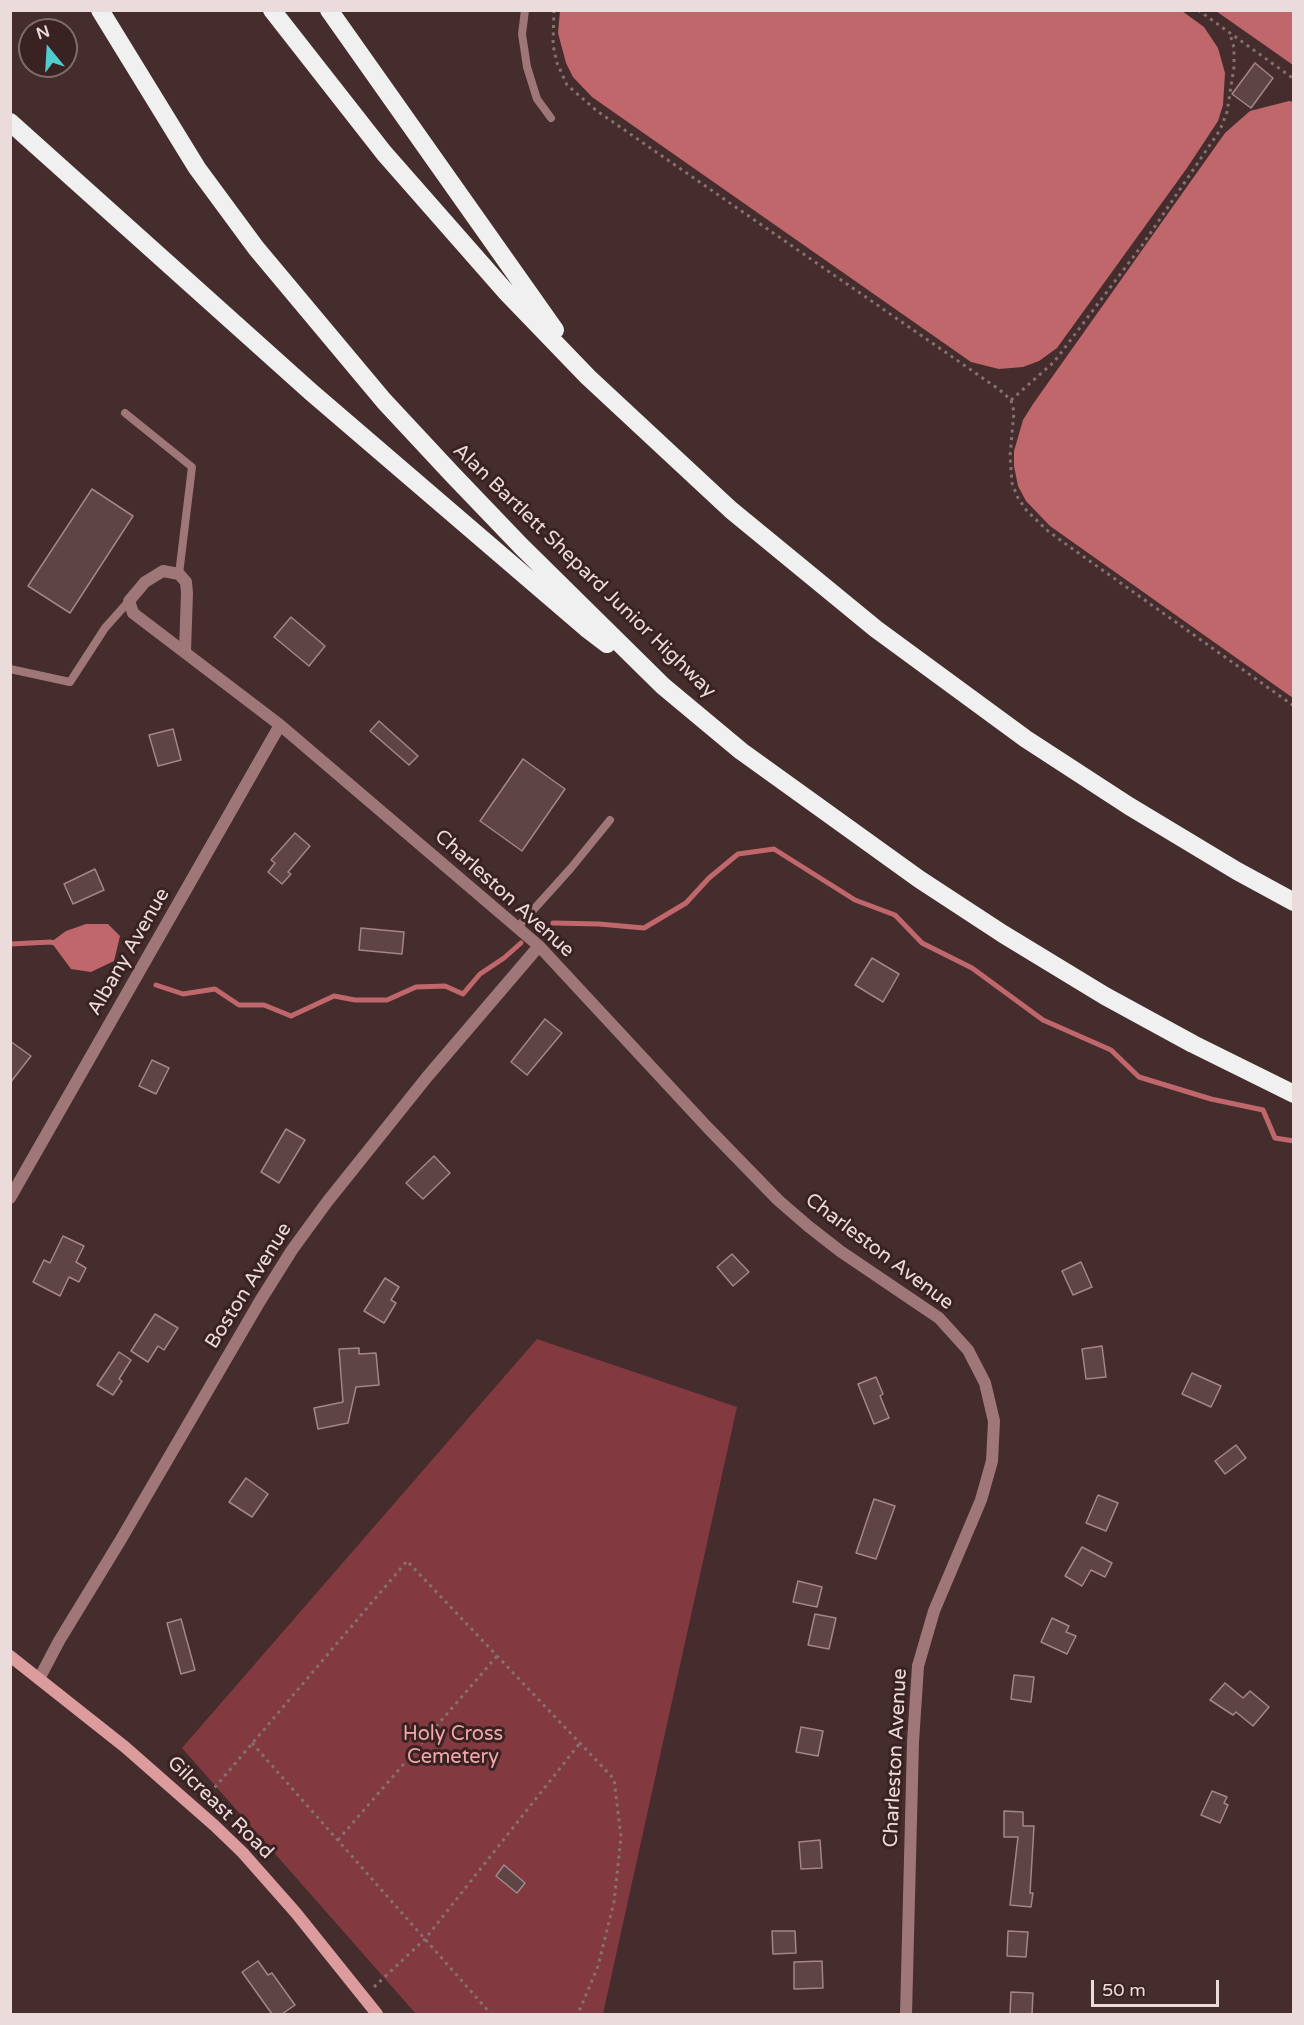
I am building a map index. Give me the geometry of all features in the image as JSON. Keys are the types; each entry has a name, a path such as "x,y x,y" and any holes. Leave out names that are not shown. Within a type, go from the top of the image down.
{"highway":[{"name":"Alan Bartlett Shepard Junior Highway","path":"100,10 197,168 256,248 384,401 452,474 663,686 741,751 919,879 1003,934 1173,1034 1293,1094"},
{"path":"272,10 345,105 424,200 507,293 588,377 763,538 861,618 1026,739 1129,806 1293,902"},
{"path":"329,10 588,377"},
{"path":"10,122 311,392 586,628 663,686"}],"street":[{"path":"129,600 145,582 163,571 179,574 186,582 187,593 185,651"},
{"name":"Charleston Avenue","path":"129,600 133,614 185,651 280,725 539,946 778,1200 840,1251 939,1318 967,1347 985,1383 994,1421 992,1461 981,1500 934,1611 918,1666 913,1742 906,2014"},
{"name":"Albany Avenue","path":"10,1198 280,725"},
{"name":"Boston Avenue","path":"39,1679 59,1641 260,1300 292,1250 327,1202 427,1077 539,946"},
{"name":"Gilcreast Road","path":"10,1656 125,1747 243,1853 296,1913 377,2014"}],"lane":[{"path":"525,10 522,34 526,67 537,99 551,118"},
{"path":"125,413 192,467 179,574"},
{"path":"10,669 70,682 105,628 129,600"},
{"path":"517,928 572,868 610,820"}],"path":[{"path":"554,10 553,45 557,63 567,85 597,111 990,383 1011,400 1014,412 1010,456 1012,483 1027,511 1048,531 1293,706"},
{"path":"1198,10 1293,79"},
{"path":"1011,400 1054,362 1143,243 1220,130 1227,112 1234,68 1234,48 1230,34"},
{"path":"196,1809 407,1561 614,1779 621,1837 614,1902 598,1966 578,2014"},
{"path":"338,1840 497,1656"},
{"path":"252,1743 491,2014"},
{"path":"364,1997 425,1939 580,1743"}],"green space":[{"name":"Holy Cross Cemetery","path":"537,1339 737,1407 603,2014 416,2014 182,1748"}],"shaded area":[{"path":"560,11 1182,11 1204,27 1218,48 1225,73 1223,105 1218,121 1187,168 1057,348 1039,361 1023,367 999,369 971,362 592,97 573,77 566,63 558,33"},
{"path":"1216,11 1293,11 1293,65"},
{"path":"1289,101 1294,102 1293,698 1050,526 1026,501 1018,486 1014,466 1014,451 1023,420 1033,404 1225,133 1250,111"},
{"path":"86,924 108,924 120,936 114,961 91,972 71,969 51,942 66,931"}],"building":[{"path":"1255,63 1273,78 1251,108 1232,94"},
{"path":"92,489 133,516 70,613 28,586"},
{"path":"291,617 325,646 309,666 274,637"},
{"path":"379,721 418,756 409,765 370,731"},
{"path":"173,729 181,760 158,766 149,735"},
{"path":"523,759 565,789 522,851 480,821"},
{"path":"295,833 310,846 288,872 291,874 282,884 268,872 275,863 271,860"},
{"path":"95,869 104,890 73,904 64,884"},
{"path":"361,928 404,932 402,954 359,950"},
{"path":"872,958 899,974 883,1002 855,985"},
{"path":"545,1019 562,1033 527,1075 511,1062"},
{"path":"10,1041 31,1056 10,1083"},
{"path":"152,1060 169,1068 156,1094 139,1086"},
{"path":"286,1129 305,1140 279,1183 261,1172"},
{"path":"434,1156 450,1173 423,1199 406,1183"},
{"path":"63,1236 84,1246 76,1262 86,1268 79,1282 69,1277 60,1296 33,1282 44,1260 50,1263"},
{"path":"732,1254 749,1272 733,1286 717,1267"},
{"path":"1081,1262 1092,1287 1073,1295 1062,1271"},
{"path":"385,1278 399,1287 391,1300 396,1303 384,1323 364,1311"},
{"path":"155,1314 178,1328 164,1350 158,1346 148,1362 131,1351"},
{"path":"1102,1346 1106,1377 1086,1379 1082,1349"},
{"path":"359,1348 359,1354 376,1353 379,1385 356,1387 348,1423 318,1429 314,1408 343,1402 339,1349"},
{"path":"119,1352 131,1360 119,1379 122,1381 113,1395 97,1385"},
{"path":"1192,1373 1221,1386 1211,1407 1182,1394"},
{"path":"876,1377 883,1394 880,1396 889,1418 874,1424 858,1384"},
{"path":"1236,1445 1246,1458 1225,1474 1215,1461"},
{"path":"246,1478 268,1494 252,1517 229,1502"},
{"path":"1098,1495 1118,1503 1106,1531 1086,1523"},
{"path":"874,1499 895,1506 876,1559 856,1553"},
{"path":"1082,1547 1112,1563 1105,1577 1091,1570 1082,1586 1065,1576"},
{"path":"798,1581 822,1587 817,1607 793,1602"},
{"path":"815,1614 836,1618 829,1649 808,1645"},
{"path":"1052,1618 1069,1626 1066,1632 1076,1636 1067,1654 1041,1642"},
{"path":"181,1619 195,1670 181,1674 167,1623"},
{"path":"1014,1675 1034,1677 1031,1702 1011,1699"},
{"path":"1225,1683 1243,1698 1250,1691 1269,1707 1253,1726 1236,1712 1233,1715 1210,1700"},
{"path":"801,1727 823,1731 818,1756 796,1752"},
{"path":"1212,1791 1227,1797 1224,1803 1228,1805 1220,1823 1201,1815"},
{"path":"1004,1811 1023,1812 1023,1826 1034,1826 1031,1907 1010,1905 1018,1837 1004,1837"},
{"path":"820,1840 822,1868 801,1869 799,1842"},
{"path":"504,1865 525,1883 517,1893 496,1876"},
{"path":"772,1931 795,1931 796,1953 773,1954"},
{"path":"1008,1931 1028,1932 1026,1957 1007,1956"},
{"path":"258,1961 268,1975 272,1973 295,2005 282,2014 272,2014 242,1972"},
{"path":"822,1961 823,1988 794,1989 794,1962"},
{"path":"1011,1992 1033,1993 1032,2014 1010,2014"}],"waterway":[{"path":"553,923 644,928 686,903 709,878 738,854 774,849 855,900 895,915 922,943 972,968 1043,1020 1111,1050 1139,1077 1211,1099 1263,1110 1275,1138 1294,1141"},
{"path":"10,944 51,942 57,944"},
{"path":"156,985 183,994 215,989 239,1005 264,1005 291,1016 334,996 355,1000 387,1000 416,987 445,986 463,994 480,974 521,943"}]}
